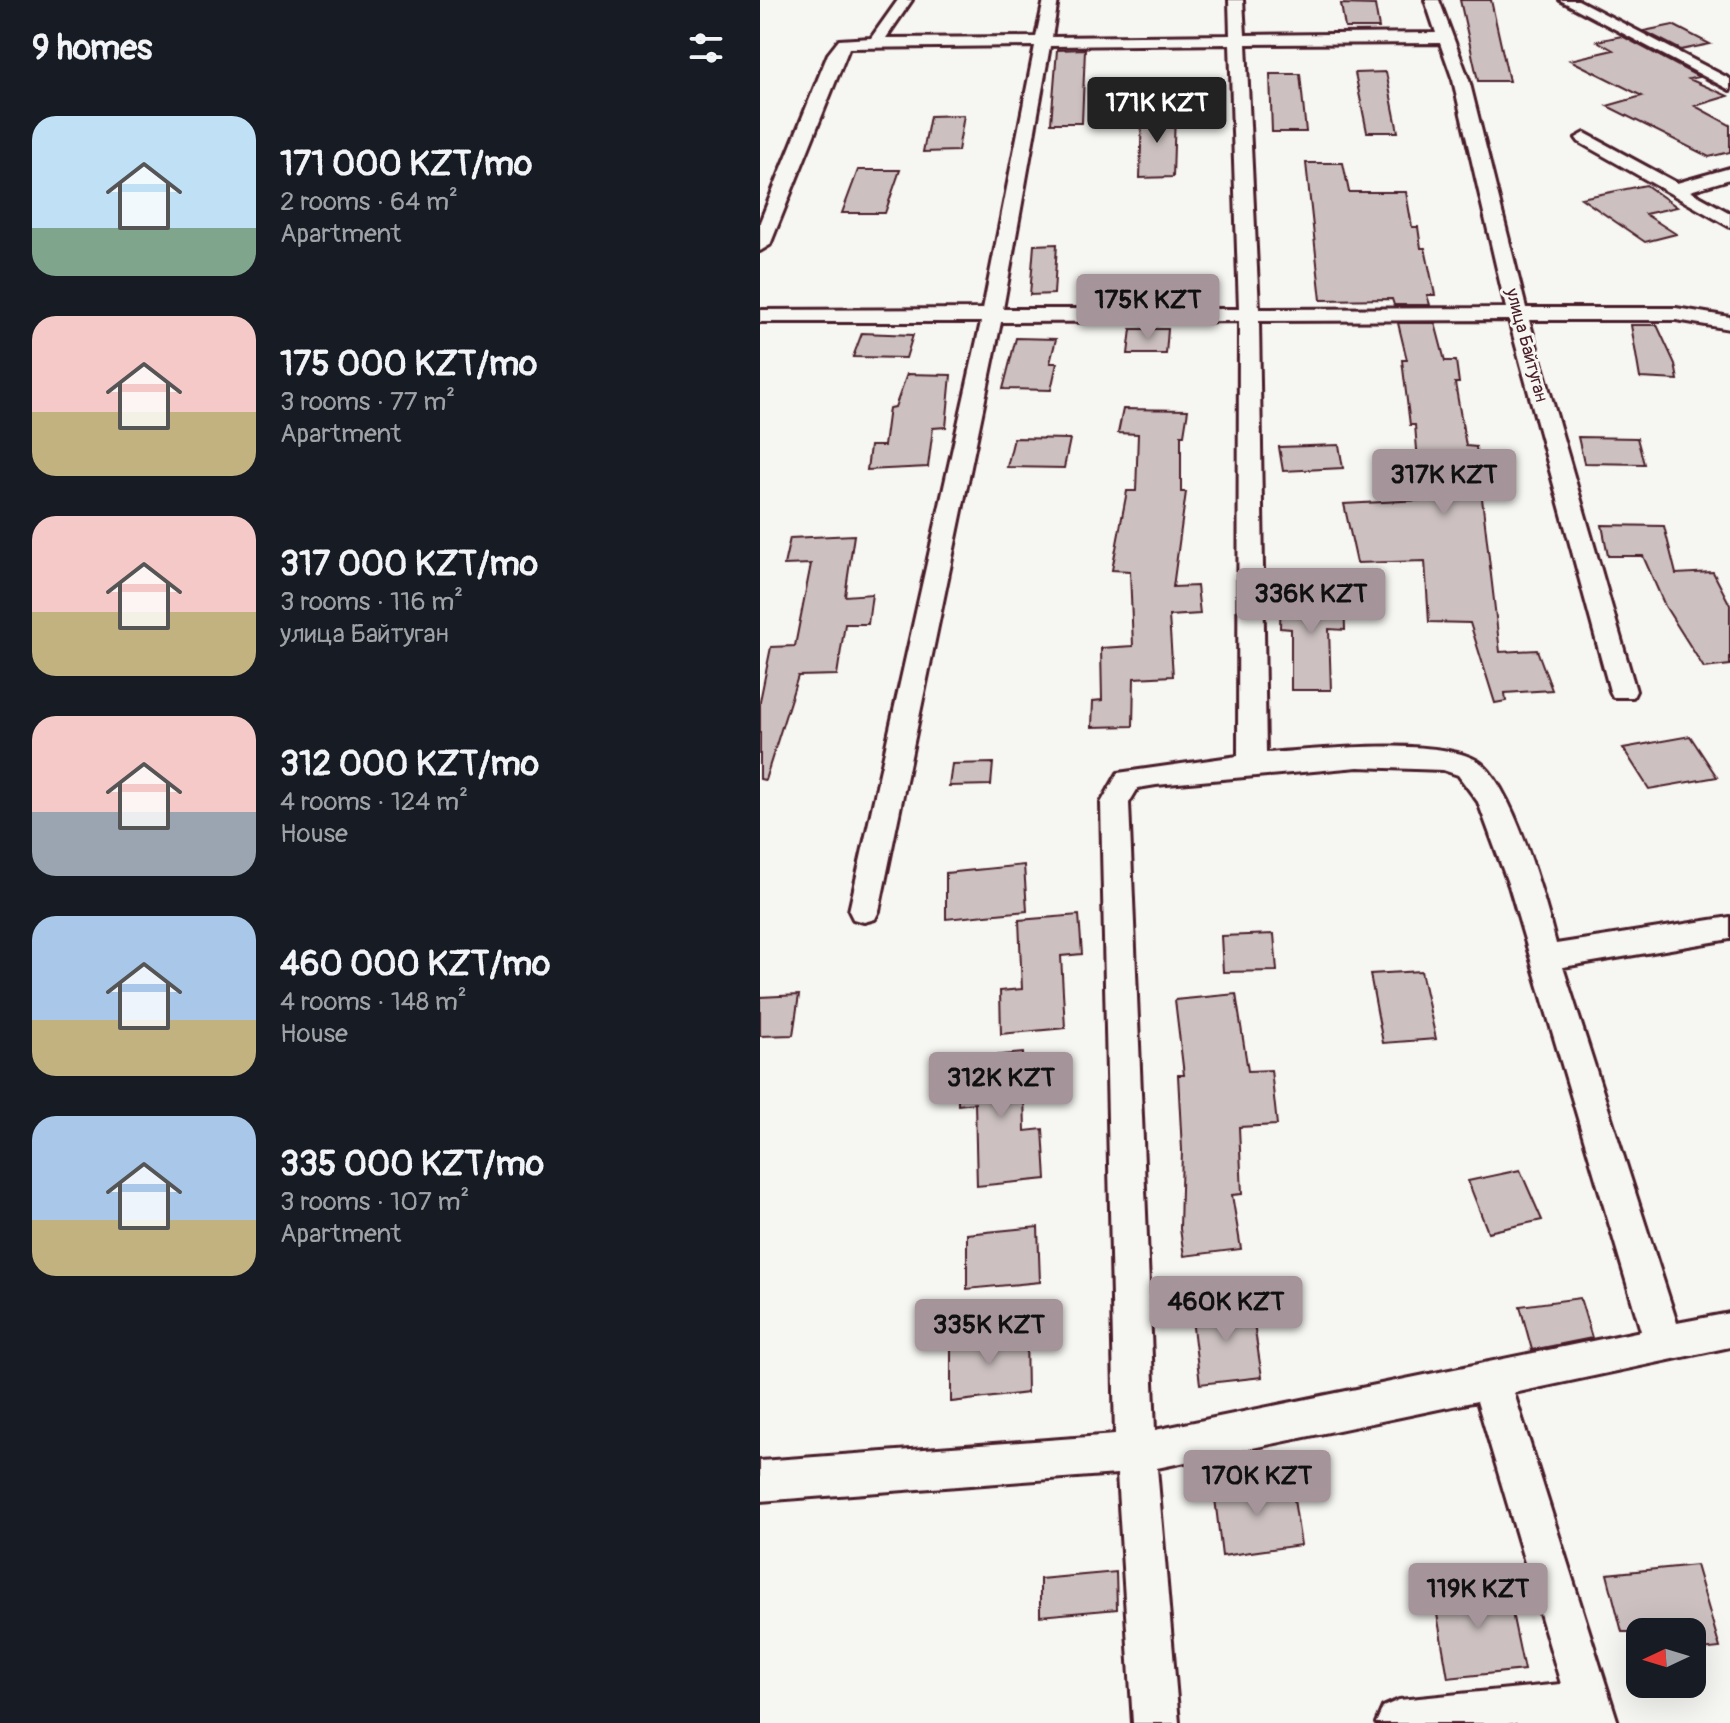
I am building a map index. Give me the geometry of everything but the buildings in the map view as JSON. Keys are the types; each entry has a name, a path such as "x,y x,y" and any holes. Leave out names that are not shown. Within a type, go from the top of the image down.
{"street":[{"path":"876,42 905,0"},
{"path":"864,911 992,316 1051,0"},
{"path":"1236,0 1249,316 1252,764"},
{"name":"улица Байтуган","path":"1432,0 1461,80 1517,314 1623,691"},
{"path":"1567,0 1730,85"},
{"path":"760,245 840,45 876,42 1447,38"},
{"path":"1585,138 1730,221"},
{"path":"1676,189 1730,173"},
{"path":"760,316 1691,315 1730,323"},
{"path":"1156,1723 1136,1453 1115,803 1128,780 1164,772 1252,764 1430,757 1465,766 1485,784 1533,909 1544,958 1664,1343"},
{"path":"1544,958 1730,928"},
{"path":"760,1481 1136,1453 1730,1330"},
{"path":"1399,1723 1592,1714 1491,1381"}]}
